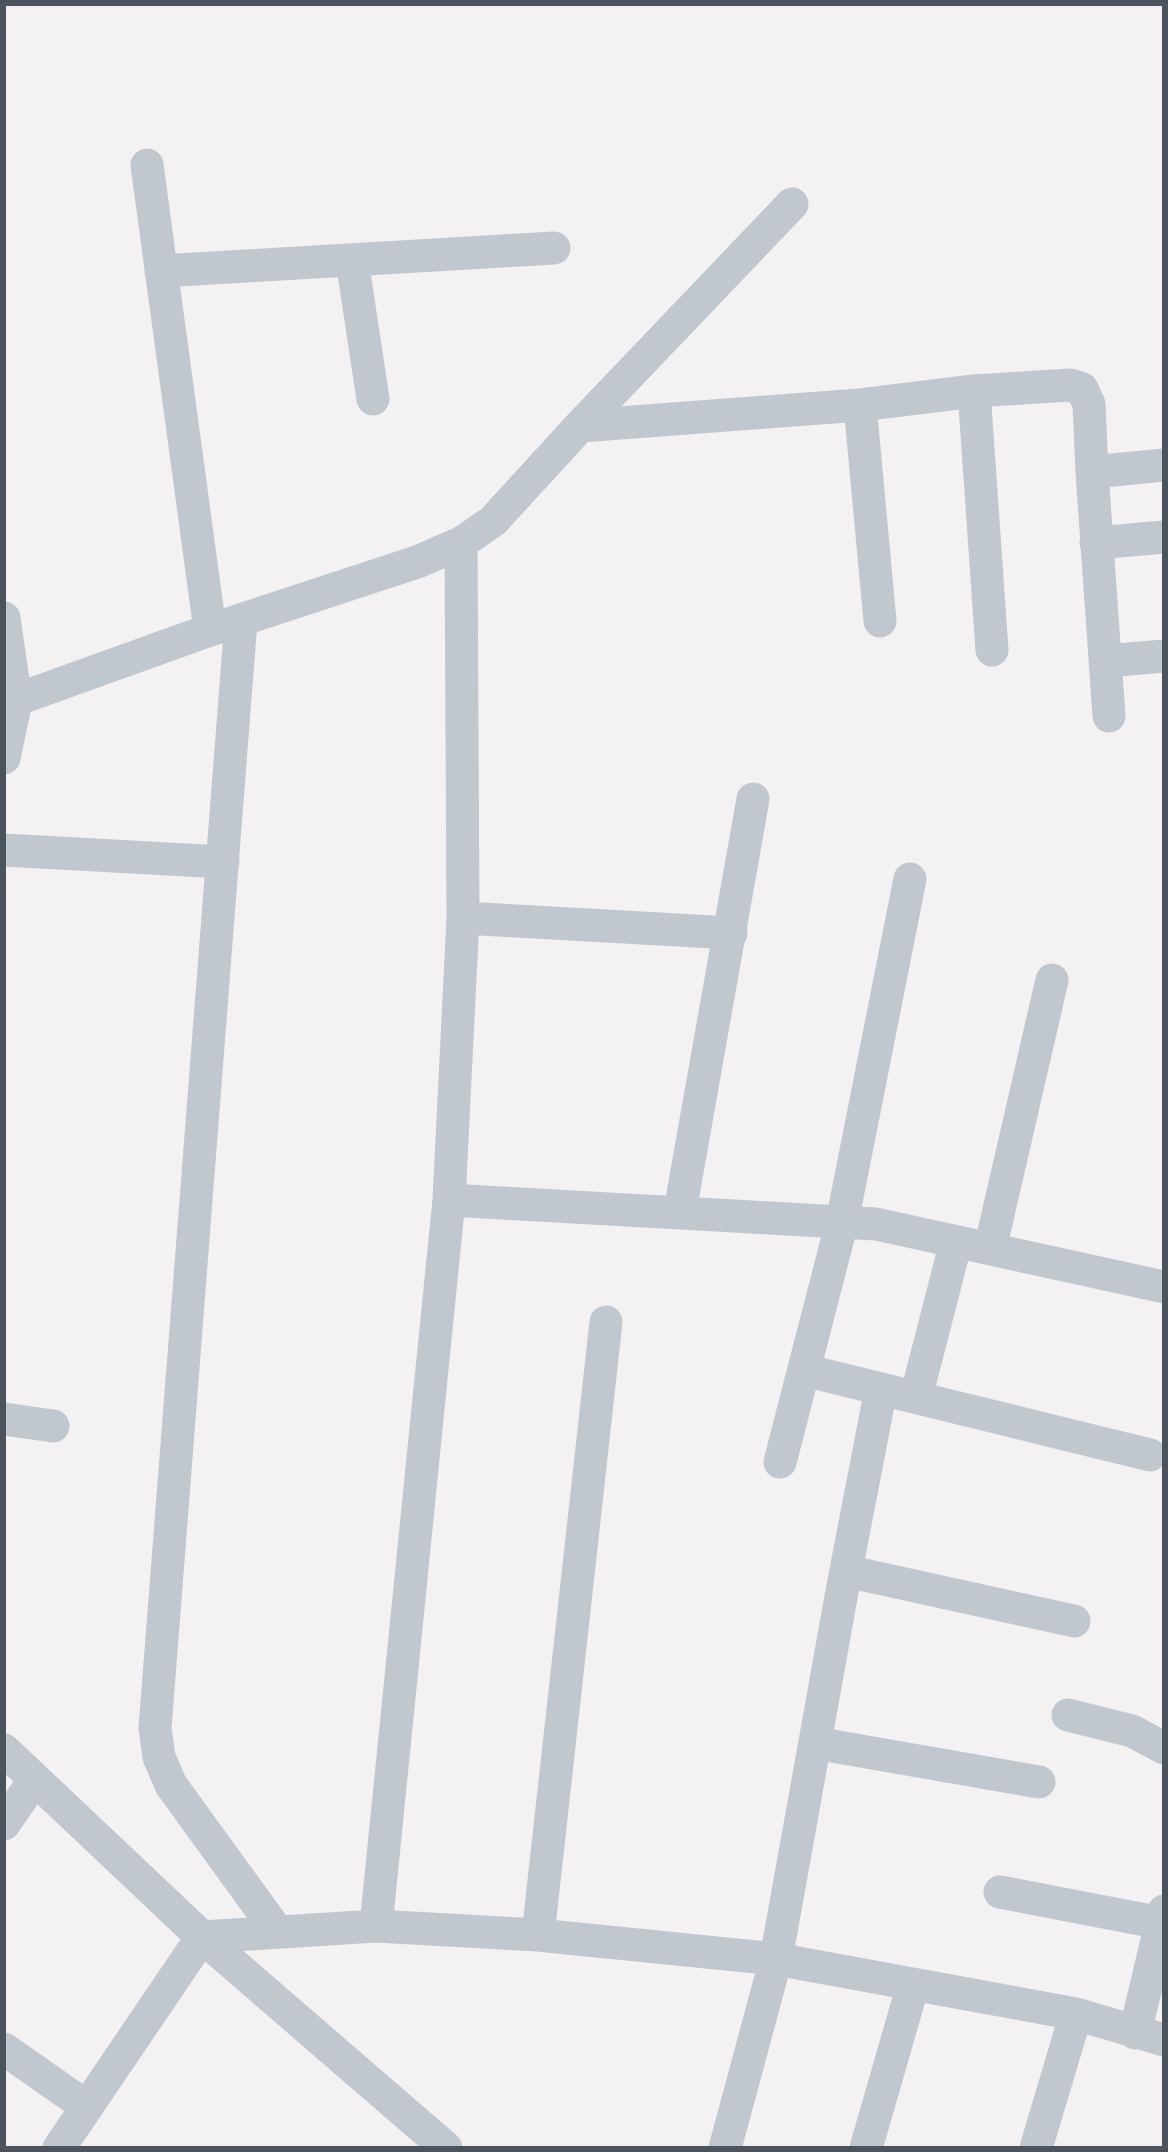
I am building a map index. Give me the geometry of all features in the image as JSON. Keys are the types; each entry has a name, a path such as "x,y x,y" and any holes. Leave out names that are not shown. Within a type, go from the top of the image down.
{"street":[{"path":"147,165 210,630"},
{"path":"10,703 210,630 417,562 461,543 493,521 580,426 792,204"},
{"path":"161,271 554,248"},
{"path":"352,260 373,399"},
{"path":"580,426 860,405 974,391 1070,385 1082,389 1089,404 1096,543 1109,716"},
{"path":"974,391 992,650"},
{"path":"860,405 880,621"},
{"path":"1092,472 1164,465"},
{"path":"1096,543 1164,537"},
{"path":"376,1926 449,1200 463,918 461,543"},
{"path":"4,618 10,703 4,758"},
{"path":"241,621 155,1728 159,1757 171,1785 277,1931"},
{"path":"1106,661 1164,656"},
{"path":"680,1211 753,799"},
{"path":"4,850 223,862"},
{"path":"780,1462 842,1222 910,879"},
{"path":"463,918 731,933"},
{"path":"990,1249 1052,980"},
{"path":"449,1200 680,1211 876,1224 1164,1287"},
{"path":"916,1397 956,1242"},
{"path":"538,1935 606,1322"},
{"path":"804,1370 1150,1455"},
{"path":"725,2148 776,1959 881,1389"},
{"path":"4,1419 53,1426"},
{"path":"846,1571 1074,1621"},
{"path":"1068,1715 1132,1731 1164,1748"},
{"path":"815,1743 1039,1782"},
{"path":"4,1750 202,1937 445,2147"},
{"path":"4,1824 35,1779"},
{"path":"202,1937 376,1926 538,1935 776,1959 1076,2014 1149,2036 1162,1917 1000,1892"},
{"path":"59,2148 202,1937"},
{"path":"866,2148 913,1985"},
{"path":"1036,2148 1076,2014"},
{"path":"4,2049 87,2107"}]}
